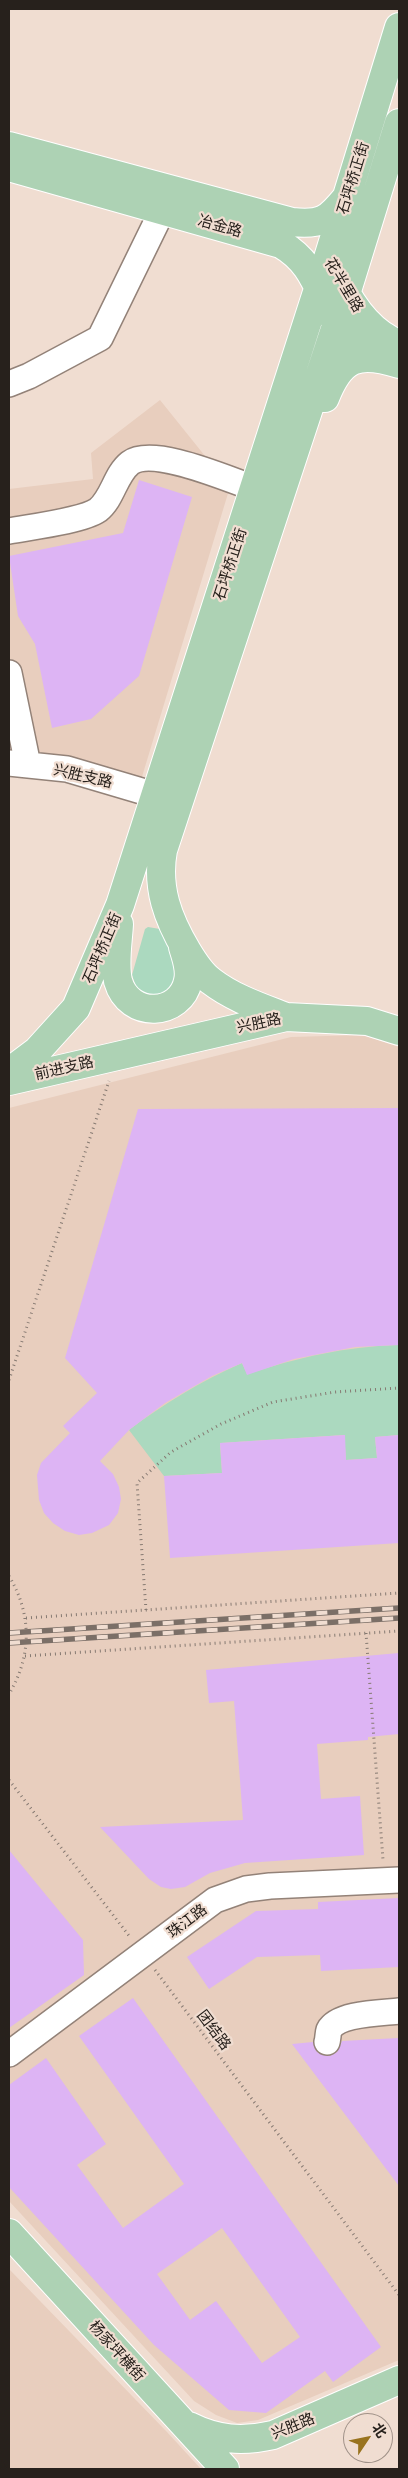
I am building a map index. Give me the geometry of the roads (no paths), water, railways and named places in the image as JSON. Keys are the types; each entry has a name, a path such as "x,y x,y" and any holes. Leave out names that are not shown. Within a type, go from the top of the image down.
{"main road":[{"name":"石坪桥正街","path":"9,1072 37,1051 76,1008 120,904 328,258 399,27"},
{"name":"石坪桥正街","path":"286,1017 247,1002 209,980 193,960 180,938 164,899 160,867 163,850 337,323 399,122"},
{"name":"冶金路","path":"9,146 287,233 319,286 337,323 361,347 394,352"},
{"name":"冶金路","path":"9,167 163,209 287,233 323,221 333,214 346,198"},
{"path":"287,233 328,258 336,258 350,250 365,232"},
{"name":"花半里路","path":"328,258 346,293 370,325 382,336 394,352"},
{"path":"295,361 318,328 323,324 337,323"},
{"path":"292,458 313,425 332,378 338,370 356,360 394,352"},
{"path":"120,904 116,971 122,990 135,1005 144,1009 163,1008 180,996 186,989 188,964 180,938"},
{"name":"兴胜路","path":"119,1055 286,1017 367,1022 399,1031"},
{"name":"前进支路","path":"9,1081 119,1055"},
{"name":"杨家坪横街","path":"9,2233 225,2469"},
{"name":"兴胜路","path":"183,2424 205,2434 228,2440 250,2440 273,2436 399,2380"}],"street":[{"path":"9,384 29,376 100,338 163,209"},
{"path":"9,531 92,513 106,501 127,467 138,459 149,456 172,461 254,488"},
{"path":"9,673 18,764"},
{"name":"兴胜支路","path":"18,764 67,769 155,795"},
{"name":"珠江路","path":"9,2054 215,1900 246,1889 270,1886 392,1881"},
{"path":"327,2042 329,2030 337,2022 349,2017 399,2011"}],"railway":[{"path":"9,1633 399,1608"},
{"path":"9,1643 399,1618"}]}
